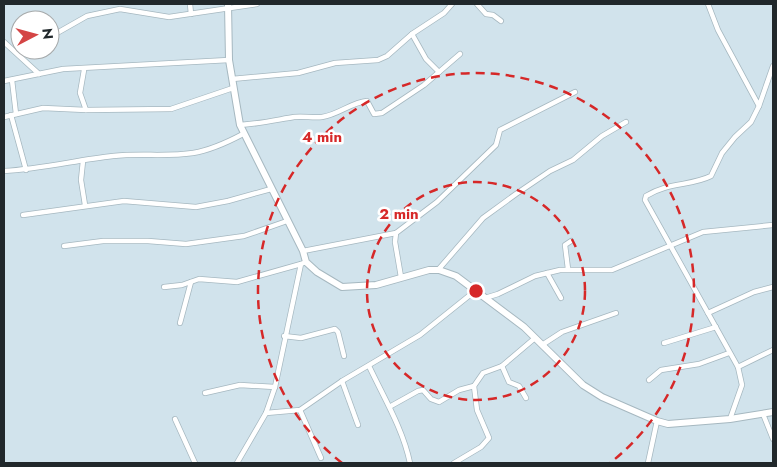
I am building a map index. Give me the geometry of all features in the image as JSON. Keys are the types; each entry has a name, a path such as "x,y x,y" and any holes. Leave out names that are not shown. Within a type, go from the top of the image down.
{"street":[{"path":"191,4 191,14"},
{"path":"60,31 87,16 121,6 169,17 228,6 257,4"},
{"path":"232,79 298,73 335,63 378,60 387,56 412,34 444,13 452,4"},
{"path":"477,4 486,14 493,15 501,21"},
{"path":"708,4 718,30 759,106"},
{"path":"228,6 229,60 240,125 303,251 304,263 284,336 275,387 266,413 237,463"},
{"path":"412,34 426,59 440,72"},
{"path":"240,125 277,122 294,117 322,117 340,112 361,102 367,102 374,114 382,114 440,72 460,54"},
{"path":"24,60 39,74"},
{"path":"4,82 63,69 84,70 229,60"},
{"path":"730,419 742,385 738,366 729,353 672,245 645,200 646,196 676,183 711,176 722,153 735,136 751,122 759,106 773,66"},
{"path":"84,70 80,93 86,110"},
{"path":"12,80 13,115 26,170"},
{"path":"4,117 43,108 86,110 171,109 233,88"},
{"path":"303,251 396,232 437,202 496,145 500,130 575,92"},
{"path":"438,270 480,221 516,194 550,171 573,160 602,136 626,122"},
{"path":"4,170 26,170 62,162 83,161 124,154 194,153 225,143 243,134"},
{"path":"83,161 81,180 85,205"},
{"path":"23,215 124,201 196,207 228,201 271,189"},
{"path":"64,246 103,241 148,241 186,244 244,236 287,221"},
{"path":"484,298 498,294 530,278 548,273 568,269 612,270 702,232 773,225"},
{"path":"396,232 395,242 402,277"},
{"path":"568,269 565,245 571,241"},
{"path":"304,263 327,280 342,287 370,286 429,270 438,270 456,276 524,327 590,390 657,422 668,424 730,419 773,412"},
{"path":"164,287 199,279 237,282 304,263"},
{"path":"548,273 561,298"},
{"path":"180,323 191,282"},
{"path":"708,312 754,292 773,287"},
{"path":"266,413 300,410 342,381 420,335 475,291"},
{"path":"542,345 562,332 616,313"},
{"path":"664,343 716,327"},
{"path":"284,336 302,338 335,329 338,332 344,356"},
{"path":"391,406 418,391 423,390 431,400 438,402 459,390 474,386 483,373 502,366 536,338"},
{"path":"738,366 773,350"},
{"path":"649,380 660,370 689,366 729,353"},
{"path":"369,366 391,406 397,428 407,448 410,463"},
{"path":"502,366 509,382 519,386 526,398"},
{"path":"342,381 358,425"},
{"path":"205,393 240,385 275,387"},
{"path":"454,463 481,447 489,438 477,410 474,386"},
{"path":"300,410 322,458"},
{"path":"763,414 773,440"},
{"path":"175,419 195,463"},
{"path":"648,463 657,422"}]}
